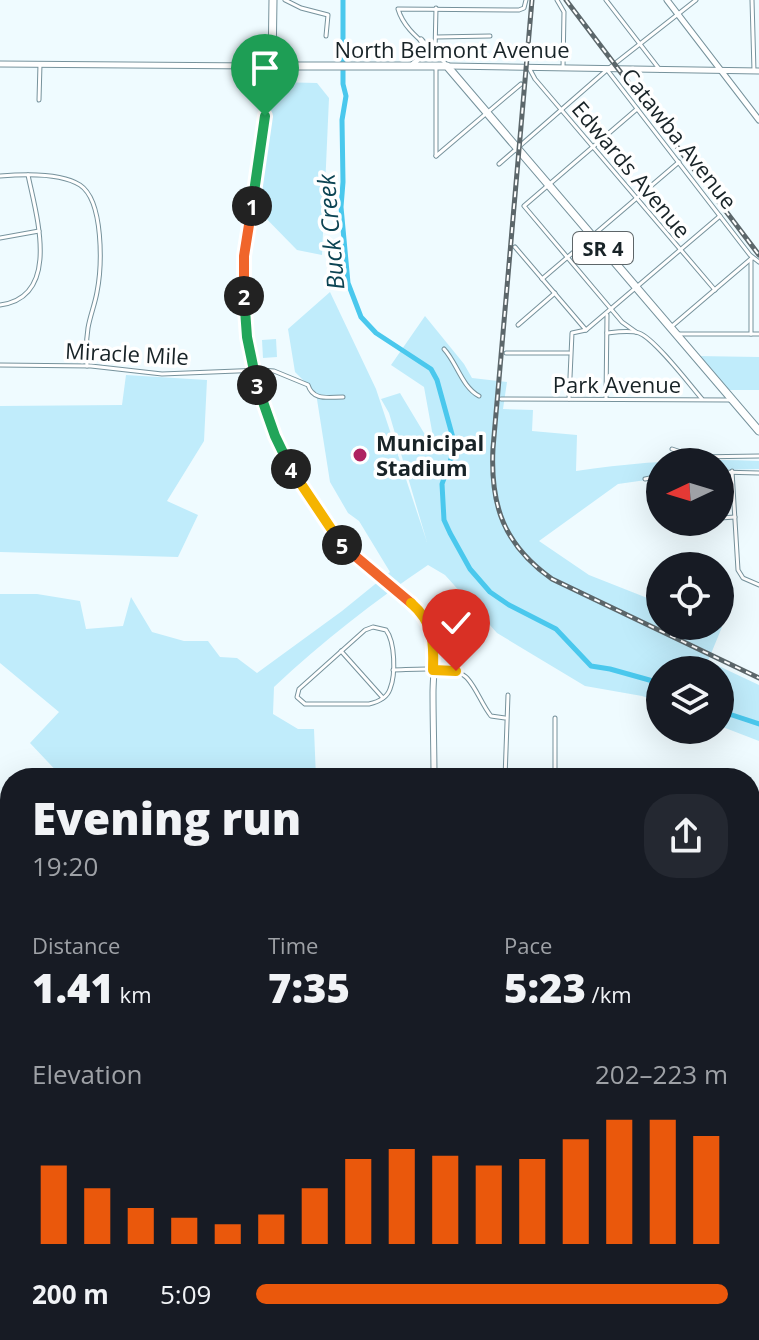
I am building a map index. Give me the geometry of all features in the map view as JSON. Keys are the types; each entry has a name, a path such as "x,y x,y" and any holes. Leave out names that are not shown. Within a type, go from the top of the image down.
{"main road":[{"path":"272,66 273,0"},
{"path":"273,39 281,56 302,66"},
{"name":"North Belmont Avenue","path":"272,66 447,66"},
{"path":"269,89 280,72 302,66"},
{"name":"SR 4","path":"447,66 759,431"}],"street":[{"path":"285,0 306,10 327,14 326,36"},
{"path":"447,66 402,21 398,9 516,10 524,8 526,0"},
{"path":"557,0 564,12 563,67"},
{"path":"606,0 660,70"},
{"path":"667,0 759,120"},
{"path":"499,164 608,69 696,0"},
{"path":"752,0 756,71"},
{"path":"435,52 436,7"},
{"path":"436,37 490,36"},
{"path":"406,67 424,56 425,45 421,40"},
{"name":"North Belmont Avenue","path":"0,64 272,66"},
{"path":"39,100 40,64"},
{"path":"272,66 244,267 245,323 252,369 262,404 283,453 337,539 427,620 433,639 434,768"},
{"path":"436,66 436,156 521,84"},
{"name":"North Belmont Avenue","path":"447,66 756,71"},
{"name":"Edwards Avenue","path":"528,66 561,110 715,290"},
{"name":"Catawba Avenue","path":"608,69 752,258 759,262"},
{"path":"637,109 524,206 630,330 654,343 703,400"},
{"path":"542,279 679,162"},
{"path":"0,305 19,298 32,284 42,254 28,175"},
{"path":"0,176 28,175 74,182 87,191 94,203 100,273 88,325 87,366"},
{"path":"569,399 572,333 586,330 720,216"},
{"path":"0,238 39,231"},
{"path":"515,247 586,330"},
{"path":"674,331 752,258"},
{"path":"751,334 752,258"},
{"path":"518,325 555,293"},
{"path":"606,399 607,313"},
{"path":"674,331 759,334"},
{"path":"607,333 636,332"},
{"path":"444,349 471,391 479,396"},
{"path":"506,353 569,353"},
{"name":"Miracle Mile","path":"0,365 87,366 162,374 252,369"},
{"path":"252,369 274,371 308,385 310,393 315,396 343,397"},
{"name":"Park Avenue","path":"501,399 733,400"},
{"path":"734,456 759,456"},
{"path":"734,471 759,473"},
{"path":"734,506 738,572 743,578 759,585"},
{"path":"380,627 386,630 392,641 393,670 391,688 383,698 369,704 305,704 298,699 299,689 365,630 380,627"},
{"path":"341,651 383,698"},
{"path":"393,670 461,673 491,716 505,718"},
{"path":"505,768 508,695"},
{"path":"555,718 555,768"}],"shaded area":[{"path":"275,82 317,83 329,98 322,255 297,250 255,207"},
{"path":"330,292 376,389 427,542 389,413 381,399 400,393 436,453 424,387 391,365 425,316 472,378 507,382 503,409 533,410 532,431 577,435 576,471 646,463 646,480 618,484 539,541 589,575 646,597 646,640 717,640 710,656 646,656 646,697 585,686 497,633 445,575 428,565 349,623 274,687 273,714 298,729 314,729 316,768 54,768 30,743 59,712 0,663 0,594 37,594 80,601 86,629 123,626 131,597 152,632 184,641 208,641 220,657 237,658 257,673 390,572 359,521 348,513 330,482 316,393 295,372 288,329"},
{"path":"276,339 277,357 263,358 262,340"},
{"path":"696,356 759,357 759,390 725,390"},
{"path":"126,375 207,380 204,441 167,501 198,515 178,557 0,552 0,406 122,405"},
{"path":"734,460 759,461 759,469 734,470"},
{"path":"734,673 759,685 759,741 734,731"}],"waterway":[{"name":"Buck Creek","path":"343,0 343,84 346,96 342,120 341,207 348,283 361,317 376,333 431,369 437,380 453,438 452,456 442,484 444,520 470,569 490,592 556,629 591,666 646,679"},
{"name":"Buck Creek","path":"734,716 759,724"}],"railway":[{"path":"532,0 493,448 494,488 503,522 522,552 552,579 759,678"},
{"path":"566,0 759,255"}],"place":[{"name":"Municipal Stadium","path":"360,455"}],"route":[{"path":"265,116 246,240 243,285 249,352 262,404 291,470 337,539 349,553 424,615 432,632 433,670 456,671"}]}
